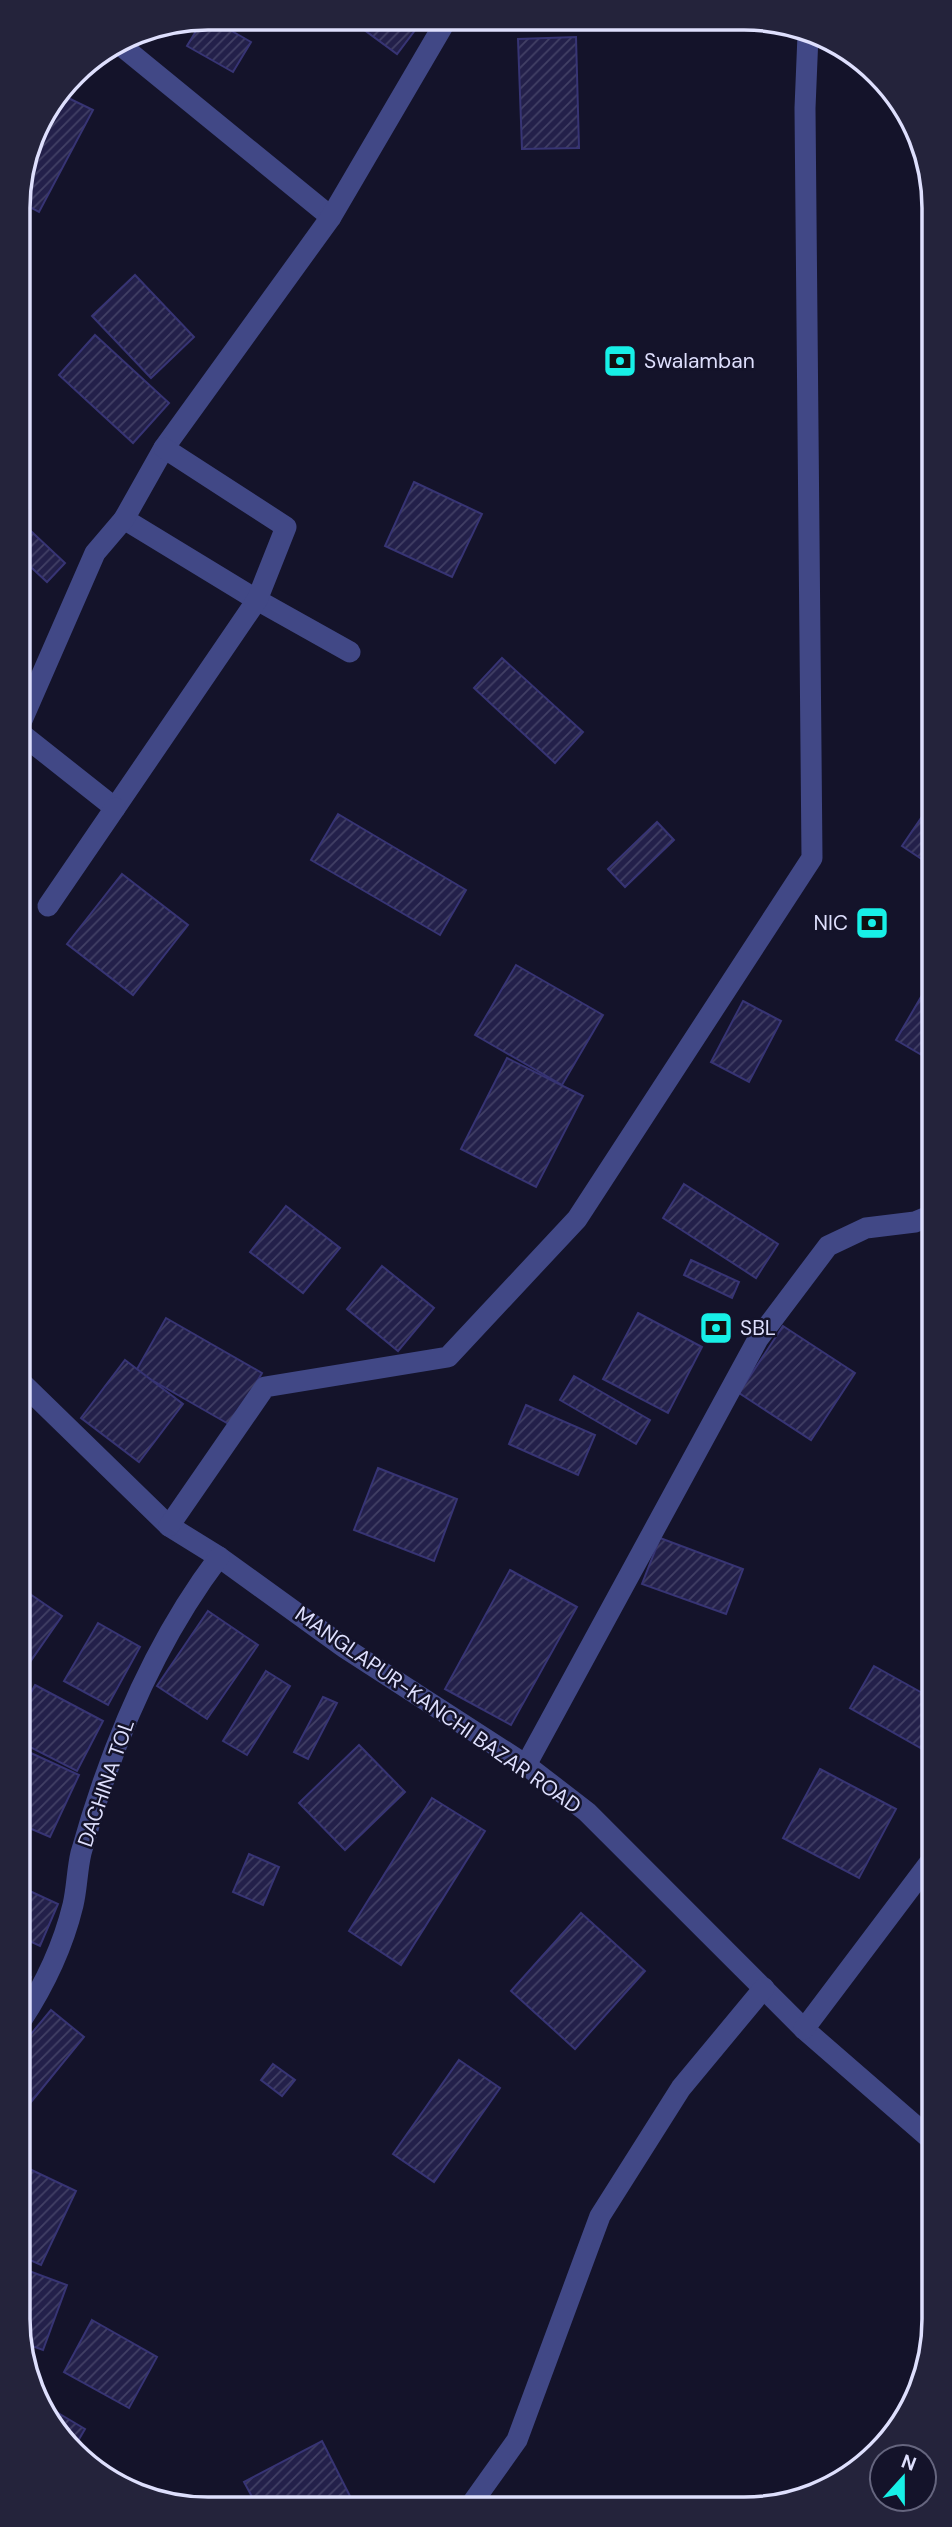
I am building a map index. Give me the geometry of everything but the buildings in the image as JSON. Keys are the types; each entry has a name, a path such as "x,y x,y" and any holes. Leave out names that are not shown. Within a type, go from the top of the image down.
{"street":[{"path":"30,702 95,553 124,519 164,447 331,217 441,30"},
{"path":"169,1526 265,1387 310,1377 447,1357 577,1219 812,858 805,108 808,42"},
{"path":"127,50 331,217"},
{"path":"48,906 257,600 286,527 164,447"},
{"path":"124,519 257,600 350,652"},
{"path":"30,741 115,808"},
{"path":"526,1765 758,1339 792,1290 828,1246 866,1228 922,1219"},
{"name":"MANGLAPUR-KANCHI BAZAR ROAD","path":"30,1391 169,1526 219,1557 345,1648 526,1765 587,1812 804,2029 922,2132"},
{"name":"DACHINA TOL","path":"30,2004 58,1951 73,1906 81,1855 125,1722 189,1596 219,1557"},
{"path":"804,2029 922,1873"},
{"path":"476,2497 517,2440 600,2216 681,2088 764,1988"}],"place":[{"name":"Swalamban","path":"620,361"},
{"name":"NIC","path":"872,923"},
{"name":"SBL","path":"716,1328"}]}
